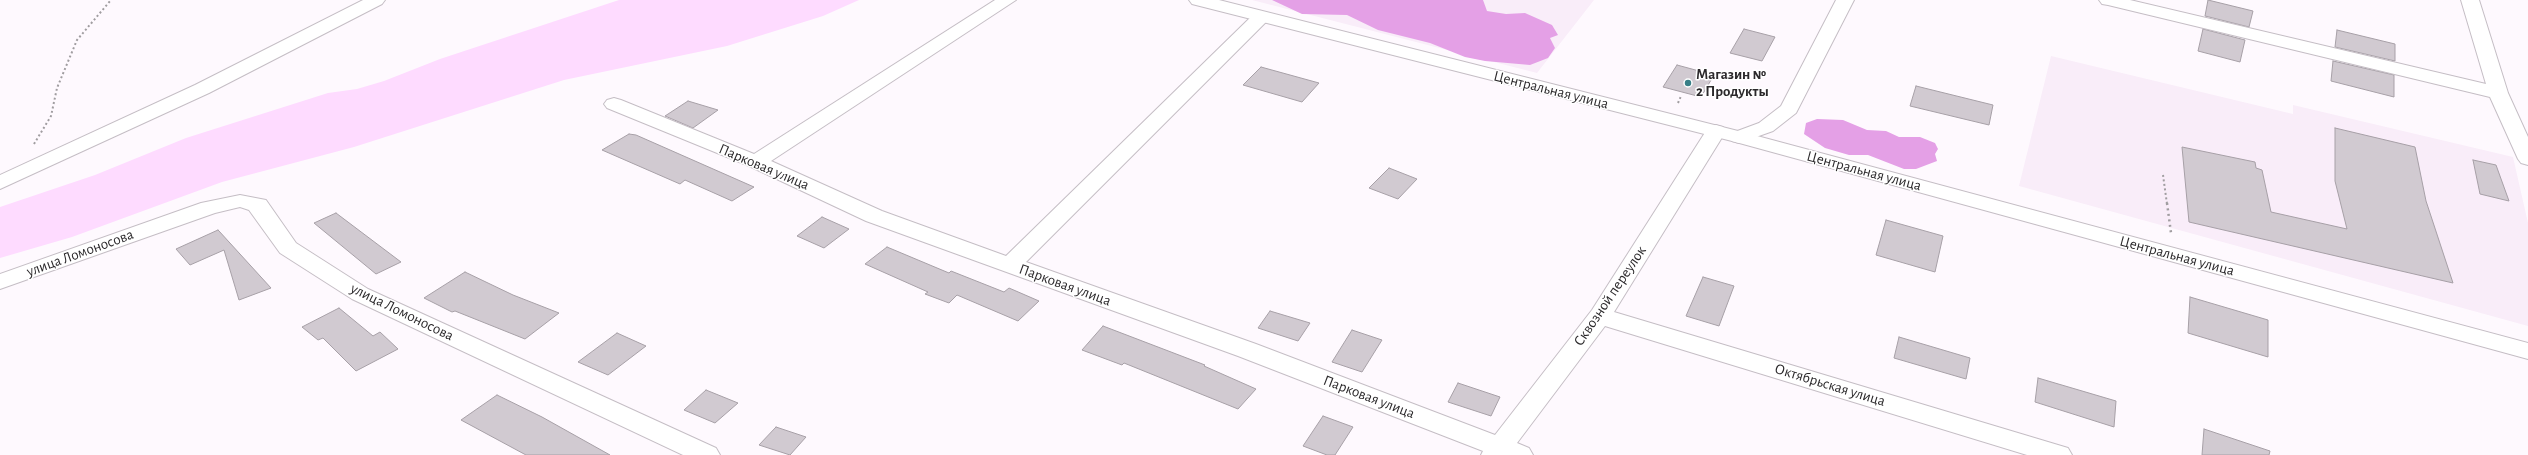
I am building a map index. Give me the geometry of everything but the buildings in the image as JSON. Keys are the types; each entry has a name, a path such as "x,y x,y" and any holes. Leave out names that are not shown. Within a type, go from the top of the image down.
{"street":[{"path":"7,179 141,115 202,89 376,0"},
{"path":"756,162 1007,0"},
{"name":"Центральная улица","path":"1198,0 1739,137 2528,351"},
{"path":"1739,137 1766,127 1789,109 1845,0"},
{"path":"2108,0 2498,93"},
{"path":"2470,0 2498,93 2528,159"},
{"path":"1009,266 1261,17"},
{"name":"Парковая улица","path":"614,104 756,162 874,216 1009,266 1247,350 1496,451 1520,455"},
{"name":"Сквозной переулок","path":"1496,451 1600,316 1716,131"},
{"name":"улица Ломоносова","path":"0,282 209,208 240,201 258,205 262,214 288,248 360,294 707,455"},
{"name":"Октябрьская улица","path":"1600,316 2059,455"}],"path":[{"path":"7,179 51,116 57,88 77,40 111,0"},
{"path":"2163,175 2175,255"}],"shaded area":[{"path":"619,0 859,0 823,16 727,46 564,80 354,147 222,182 72,237 0,258 0,207 95,175 186,138 328,93 357,89 384,81 440,59"},
{"path":"1252,0 1594,0 1537,73"},
{"path":"1272,0 1483,0 1487,11 1506,14 1525,13 1552,25 1558,35 1550,38 1555,48 1548,58 1530,65 1485,61 1465,57 1430,43 1378,30 1347,15 1302,14"},
{"path":"2051,56 2293,114 2293,105 2513,157 2528,223 2528,326 2019,186"},
{"path":"1817,119 1843,120 1867,130 1886,131 1899,137 1920,137 1935,143 1938,149 1935,154 1937,161 1916,169 1904,169 1868,155 1849,155 1825,148 1804,134 1806,123"}],"place":[{"name":"Магазин № 2 Продукты","path":"1688,83"}]}
